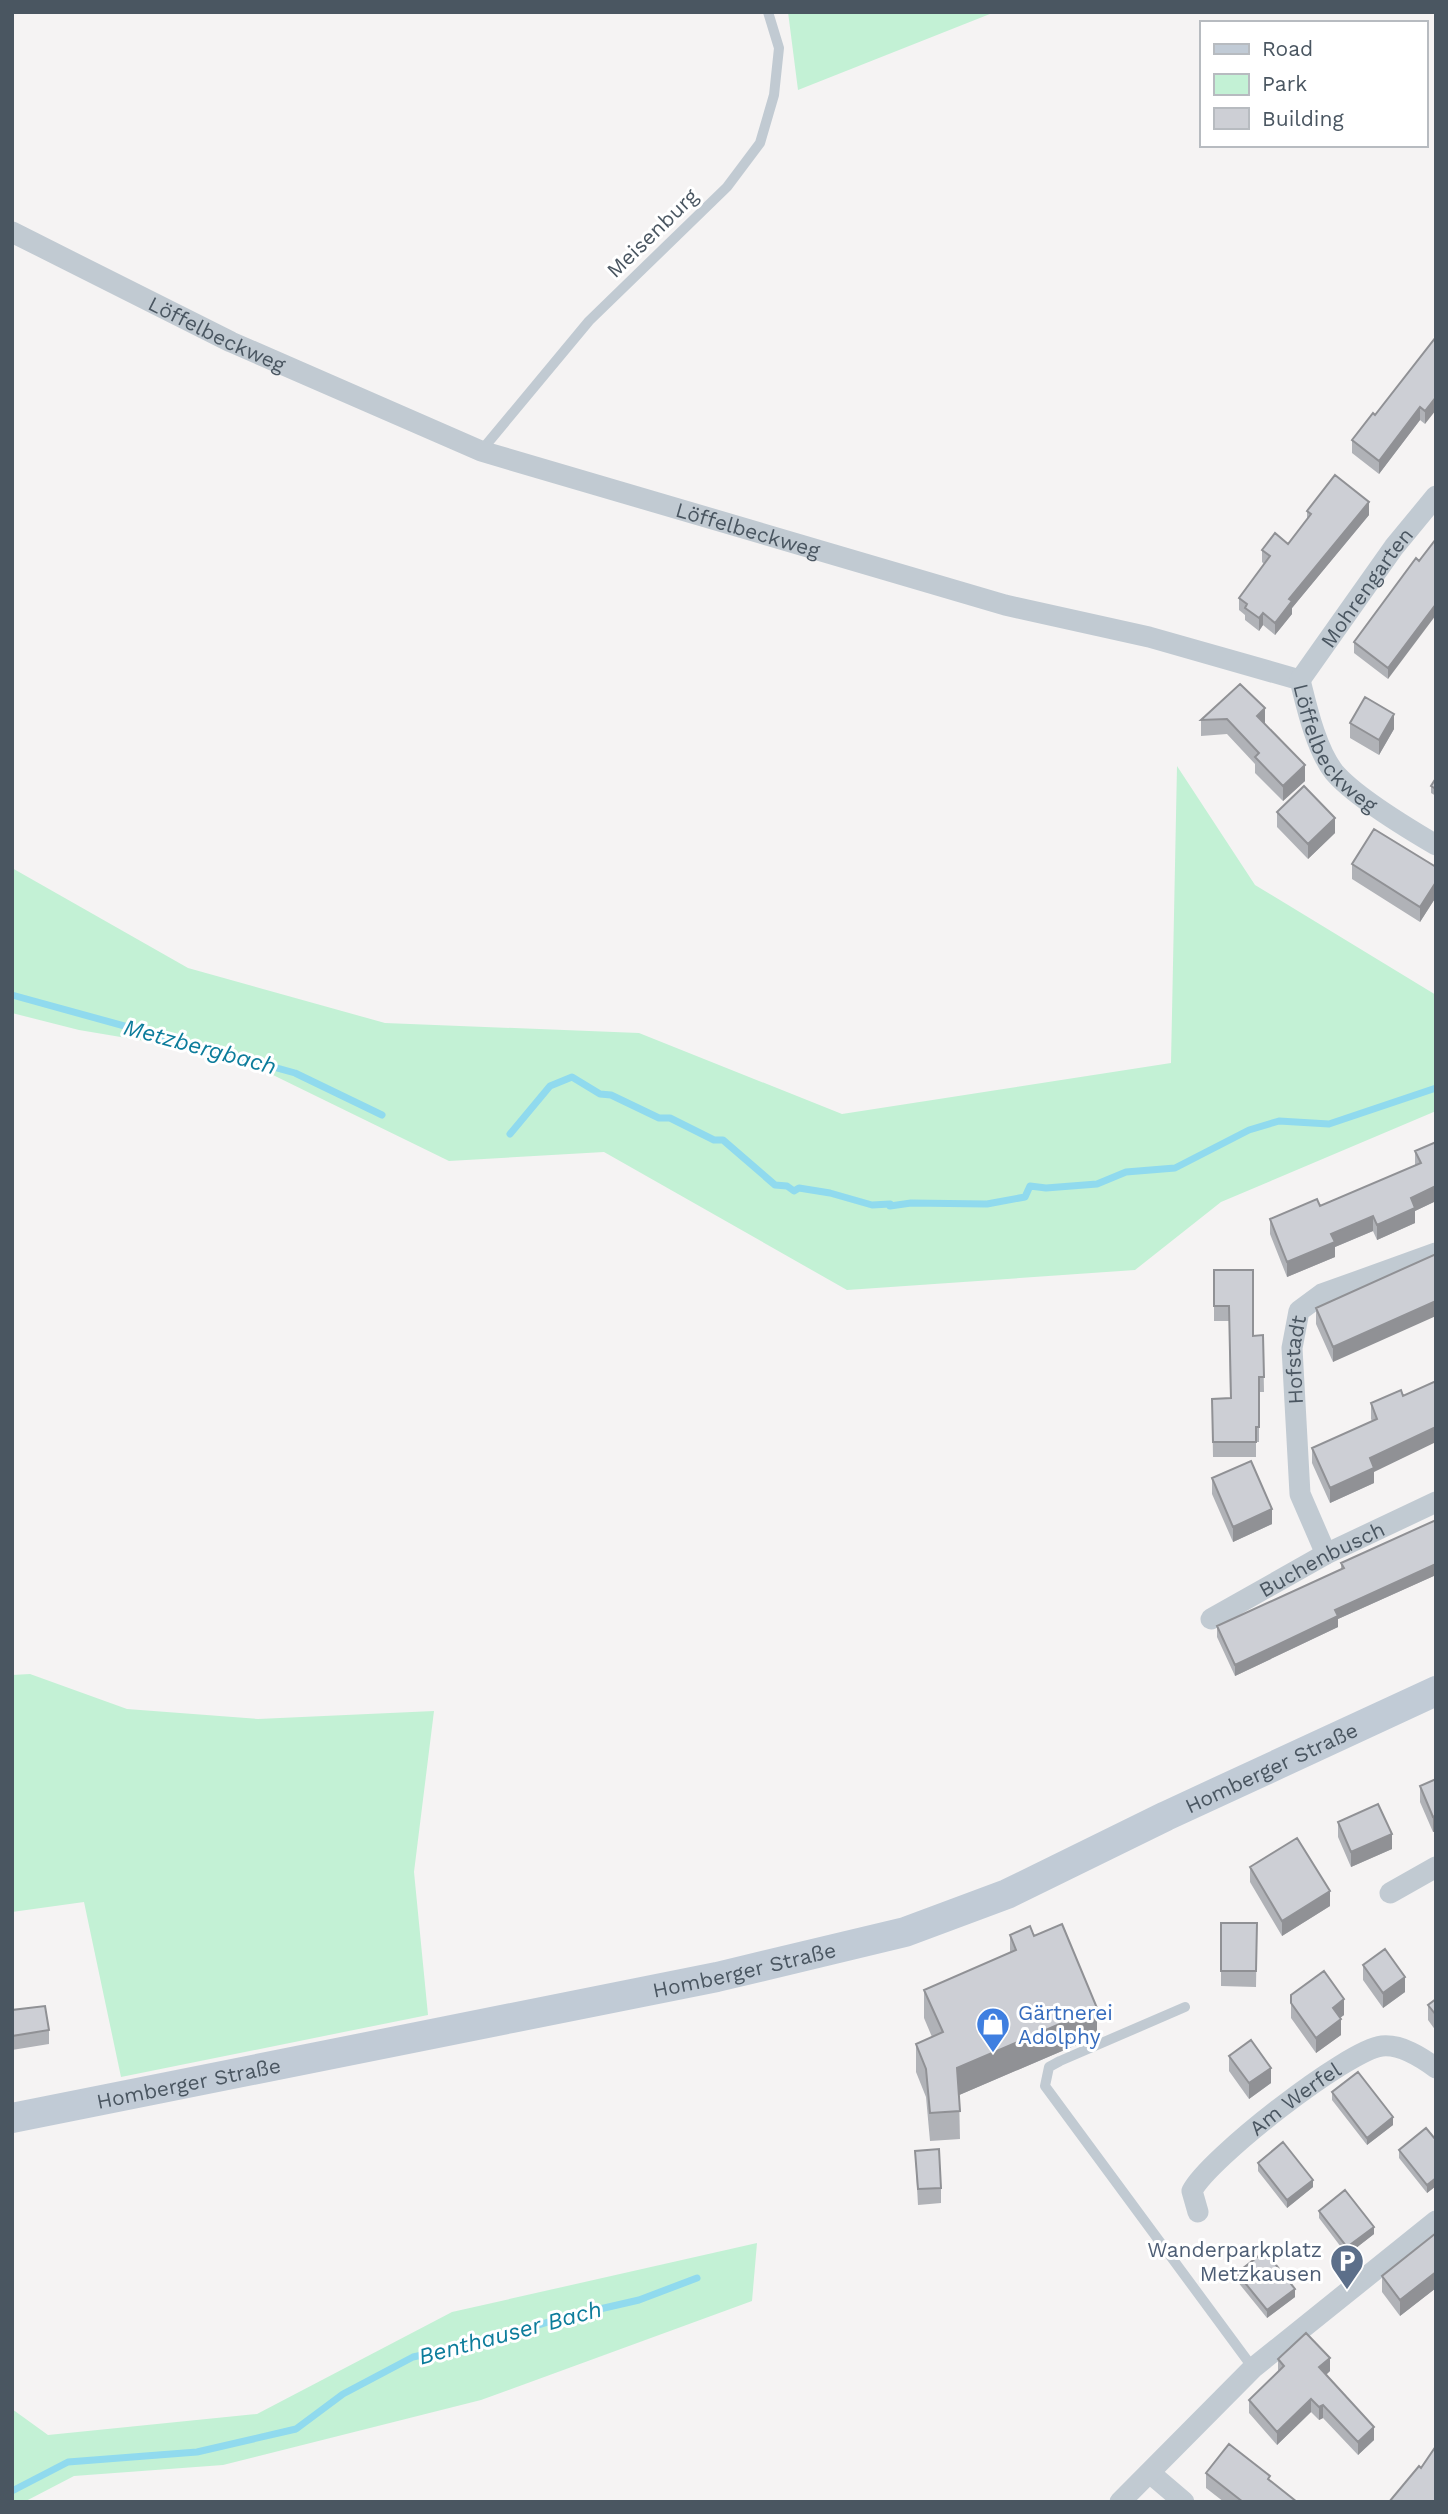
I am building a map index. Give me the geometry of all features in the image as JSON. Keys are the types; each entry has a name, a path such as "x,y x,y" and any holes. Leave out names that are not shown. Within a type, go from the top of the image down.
{"main road":[{"name":"Homberger Straße","path":"12,2118 716,1977 905,1932 1007,1894 1436,1691"}],"street":[{"name":"Löffelbeckweg","path":"12,232 231,342 481,451 1005,605 1149,637 1300,680 1310,721 1334,771 1396,822 1436,845"},
{"name":"Mohrengarten","path":"1300,680 1394,547 1436,496"},
{"name":"Hofstadt","path":"1325,1554 1300,1494 1292,1348 1299,1311 1322,1294 1436,1253"},
{"name":"Buchenbusch","path":"1211,1619 1325,1554 1436,1502"},
{"path":"1390,1893 1436,1867"},
{"name":"Am Werfel","path":"1198,2212 1192,2191 1199,2177 1233,2146 1294,2099 1360,2054 1382,2046 1405,2049 1436,2068"},
{"path":"1120,2502 1253,2368 1436,2221"},
{"path":"1150,2473 1184,2502"}],"lane":[{"name":"Meisenburg","path":"481,451 589,321 727,187 760,143 774,96 779,48 768,12"},
{"path":"1185,2007 1049,2067 1045,2086 1253,2368"}],"green space":[{"path":"788,12 995,12 798,90"},
{"path":"1177,766 1255,885 1436,995 1436,1111 1221,1202 1135,1270 847,1290 604,1152 449,1161 234,1056 79,1030 12,1013 12,868 188,968 385,1023 639,1033 842,1114 1171,1063"},
{"path":"30,1674 127,1709 258,1719 434,1711 414,1872 428,2015 121,2077 84,1902 12,1912 12,1675"},
{"path":"757,2243 752,2301 481,2400 223,2465 74,2476 24,2502 12,2502 12,2409 48,2435 257,2414 452,2312"}],"building":[{"path":"1436,337 1436,397 1425,411 1420,407 1379,461 1352,440"},
{"path":"1335,475 1369,502 1289,599 1292,601 1275,623 1263,613 1259,618 1245,608 1247,604 1239,598 1270,556 1262,550 1275,533 1288,544 1311,514 1307,511"},
{"path":"1436,539 1436,604 1388,668 1354,642 1416,558 1419,561"},
{"path":"1240,684 1265,708 1257,716 1305,765 1283,786 1255,757 1259,753 1227,719 1201,720"},
{"path":"1365,697 1394,714 1379,740 1350,723"},
{"path":"1304,786 1335,818 1308,844 1277,812"},
{"path":"1374,829 1436,867 1436,882 1420,907 1352,864"},
{"path":"1436,1142 1436,1186 1411,1198 1415,1208 1377,1225 1373,1216 1331,1234 1335,1242 1287,1262 1270,1219 1317,1199 1320,1206 1421,1163 1415,1151"},
{"path":"1436,1254 1436,1301 1333,1347 1316,1308"},
{"path":"1214,1270 1253,1270 1253,1336 1263,1335 1264,1377 1259,1377 1259,1427 1256,1427 1256,1442 1213,1442 1212,1399 1231,1398 1229,1306 1214,1306"},
{"path":"1436,1381 1436,1427 1370,1458 1374,1468 1330,1488 1312,1448 1377,1419 1371,1403 1401,1390 1403,1396"},
{"path":"1251,1461 1272,1509 1233,1527 1212,1478"},
{"path":"1436,1520 1436,1564 1335,1610 1338,1616 1235,1665 1217,1626 1344,1568 1341,1563"},
{"path":"1436,1779 1436,1816 1433,1817 1420,1786"},
{"path":"1378,1804 1392,1834 1351,1852 1338,1822"},
{"path":"1297,1838 1330,1891 1282,1921 1250,1867"},
{"path":"1221,1923 1257,1923 1256,1971 1221,1971"},
{"path":"1062,1924 1097,2008 957,2068 960,2111 930,2113 926,2069 916,2044 943,2032 924,1990 1016,1950 1010,1935 1030,1926 1034,1936"},
{"path":"1385,1949 1405,1977 1383,1993 1363,1965"},
{"path":"1324,1971 1344,1999 1333,2008 1341,2019 1316,2038 1291,2003 1291,1995"},
{"path":"1436,1999 1436,2015 1428,2005"},
{"path":"45,2006 49,2030 12,2036 12,2010"},
{"path":"1251,2040 1271,2068 1249,2083 1229,2056"},
{"path":"1358,2072 1393,2117 1367,2138 1332,2092"},
{"path":"1426,2128 1436,2140 1436,2178 1427,2185 1399,2150"},
{"path":"1283,2142 1313,2180 1287,2200 1258,2163"},
{"path":"939,2149 941,2188 918,2189 915,2151"},
{"path":"1345,2190 1374,2227 1347,2247 1319,2211"},
{"path":"1436,2233 1436,2272 1400,2300 1382,2276"},
{"path":"1265,2251 1295,2289 1267,2310 1237,2273"},
{"path":"1306,2333 1330,2358 1319,2367 1374,2427 1358,2442 1323,2405 1319,2407 1311,2399 1277,2432 1249,2400 1284,2366 1278,2359"},
{"path":"1229,2444 1270,2476 1268,2479 1297,2502 1243,2502 1206,2473"},
{"path":"1436,2446 1436,2502 1389,2502 1419,2466 1421,2468"}],"waterway":[{"name":"Metzbergbach","path":"12,995 295,1073 382,1115"},
{"name":"Metzbergbach","path":"510,1134 550,1086 572,1077 600,1094 611,1095 659,1118 670,1118 714,1140 723,1140 775,1185 787,1186 794,1191 799,1188 830,1193 872,1205 987,1204 1025,1197 1030,1186 1046,1188 1097,1184 1126,1172 1175,1168 1249,1130 1279,1121 1329,1124 1436,1088"},
{"name":"Benthauser Bach","path":"12,2491 68,2462 197,2452 296,2429 343,2394 413,2357 482,2342 565,2317 639,2300 697,2278"}],"place":[{"name":"Gärtnerei Adolphy","path":"993,2054"},
{"name":"Wanderparkplatz Metzkausen","path":"1347,2291"}]}
